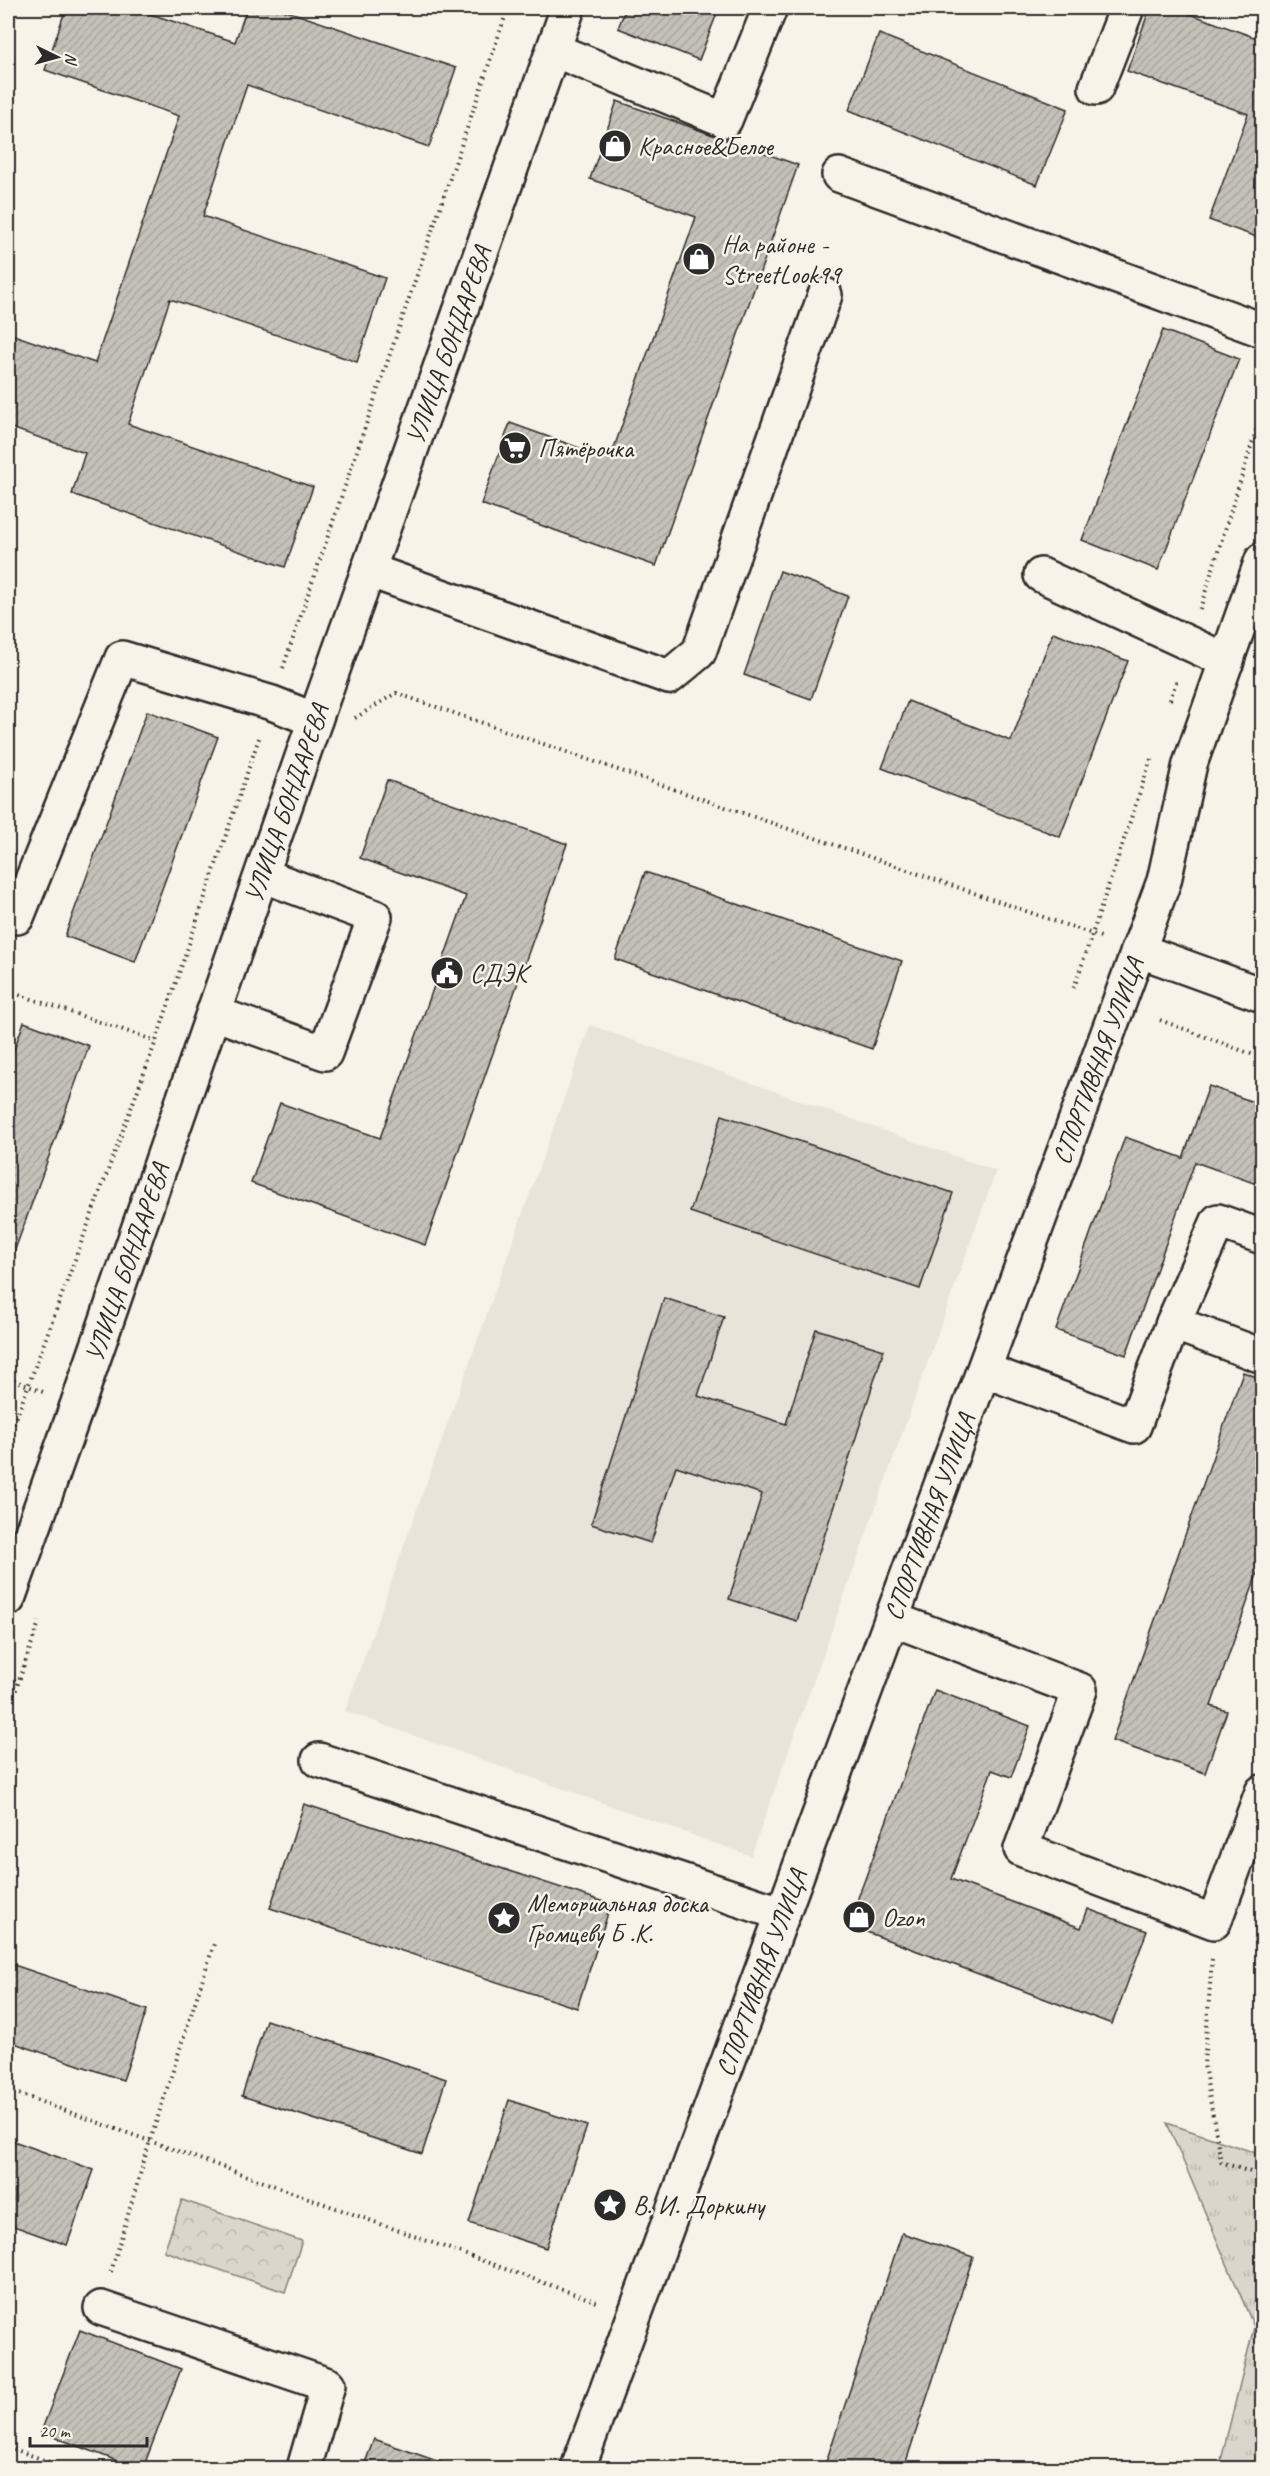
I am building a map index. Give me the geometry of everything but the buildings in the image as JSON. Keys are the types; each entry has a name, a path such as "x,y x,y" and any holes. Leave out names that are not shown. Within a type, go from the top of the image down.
{"street":[{"name":"УЛИЦА БОНДАРЕВА","path":"8,1599 315,720 568,8"},
{"path":"554,50 725,120 770,8"},
{"path":"1096,88 1127,8"},
{"path":"839,175 1263,330"},
{"path":"368,570 669,677 699,652 825,295"},
{"name":"СПОРТИВНАЯ УЛИЦА","path":"578,2469 1164,881 1190,764 1263,560"},
{"path":"1041,575 1227,661"},
{"path":"16,917 122,658 272,702 315,720"},
{"path":"214,1013 326,1053 375,917 262,875"},
{"path":"1138,950 1263,995"},
{"path":"984,1370 1134,1426 1173,1323 1218,1221 1263,1237"},
{"path":"1173,1323 1263,1356"},
{"path":"892,1619 1080,1690 1021,1849 1214,1922 1263,1792"},
{"path":"319,1760 783,1914"},
{"path":"101,2308 328,2385 304,2469"}],"path":[{"path":"8,1440 156,1041 508,8"},
{"path":"1170,701 1217,562 1263,412"},
{"path":"315,720 341,728 396,693 1138,950"},
{"path":"1074,988 1151,757"},
{"path":"8,991 156,1041"},
{"path":"1160,1020 1263,1058"},
{"path":"1214,1922 1204,2065 1221,2162 1263,2176"},
{"path":"101,2308 150,2141 215,1941"},
{"path":"8,2090 635,2315"},
{"path":"8,2447 66,2469"}],"shaded area":[{"path":"590,1025 996,1171 751,1856 345,1711"}],"green space":[{"path":"1167,2123 1262,2155 1262,2468 1219,2468 1254,2327"},
{"path":"182,2200 302,2241 285,2292 164,2251"}],"place":[{"name":"Красное&Белое","path":"615,146"},
{"name":"На районе - StreetLook99","path":"699,259"},
{"name":"Пятёрочка","path":"515,448"},
{"name":"СДЭК","path":"447,973"},
{"name":"Ozon","path":"859,1917"},
{"name":"Мемориальная доска Громцеву Б .К.","path":"504,1918"},
{"name":"В. И. Доркину","path":"610,2205"}]}
